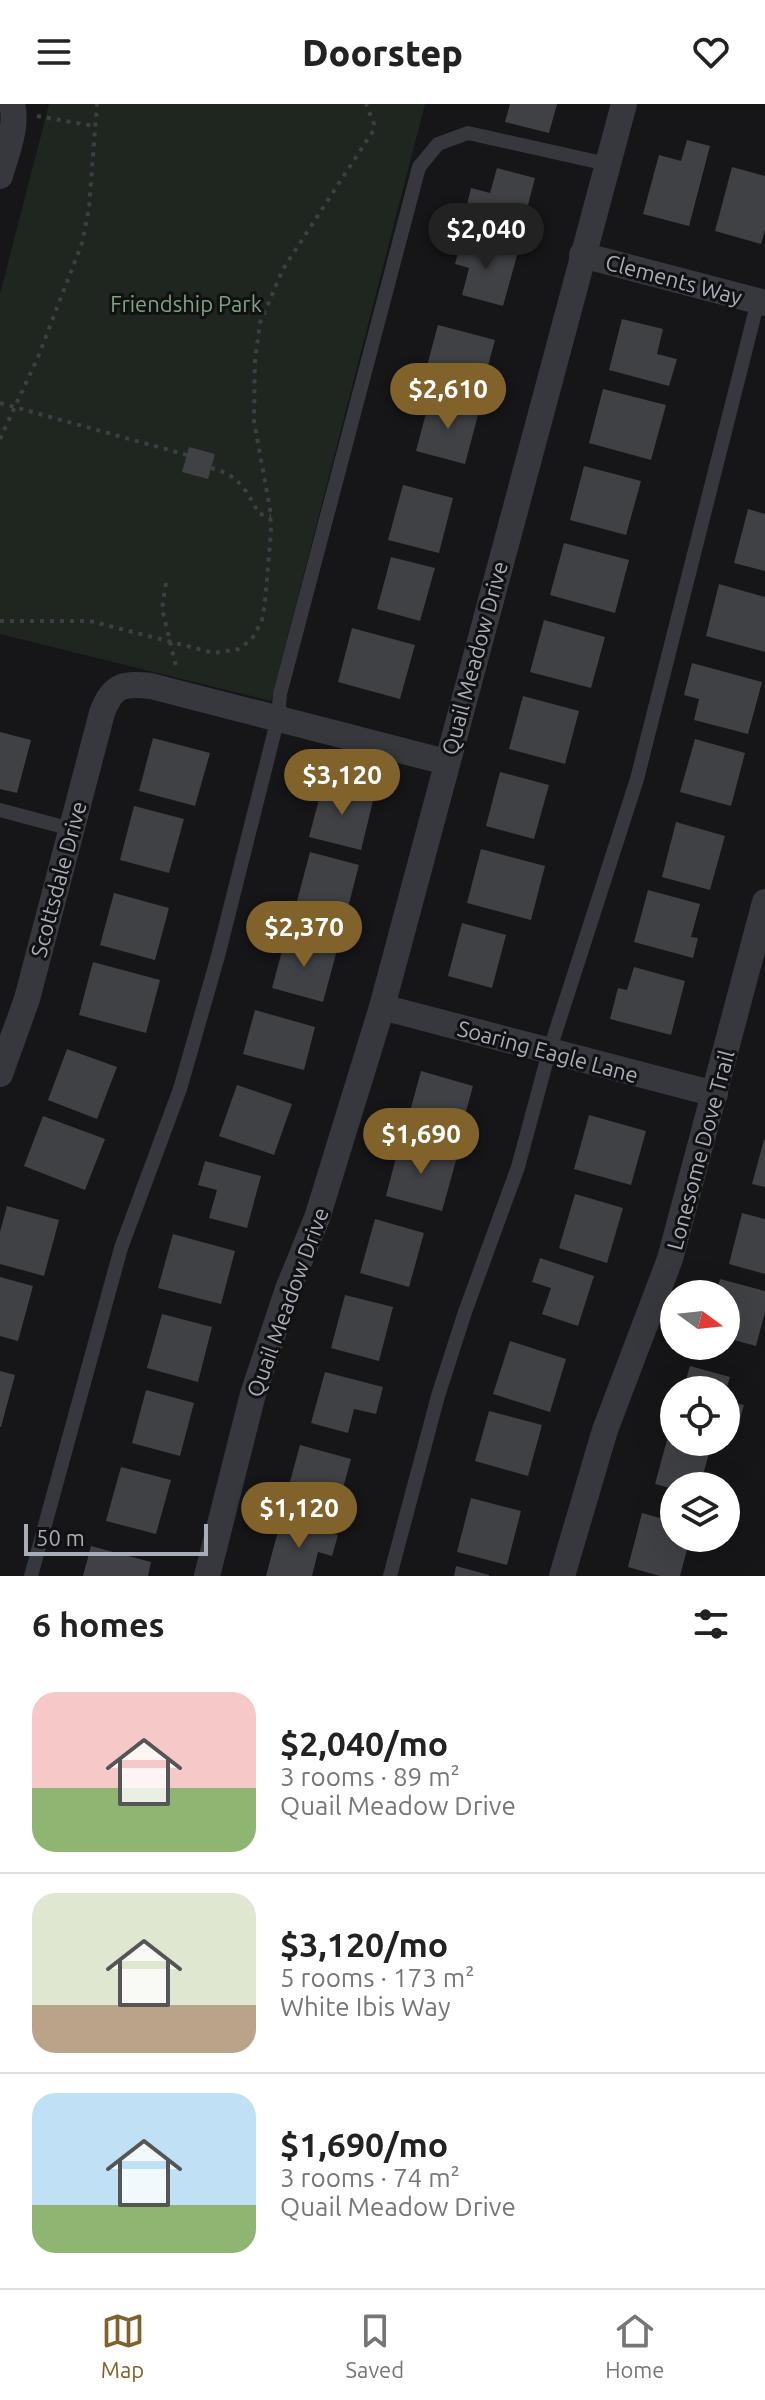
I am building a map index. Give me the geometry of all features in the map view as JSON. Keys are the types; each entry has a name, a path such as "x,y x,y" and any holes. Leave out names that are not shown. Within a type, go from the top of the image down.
{"street":[{"path":"0,176 12,130 12,104"},
{"name":"Quail Meadow Drive","path":"207,1576 253,1394 288,1289 327,1190 382,1007 624,104"},
{"name":"Clements Way","path":"582,255 761,302"},
{"name":"Scottsdale Drive","path":"0,1074 27,999 108,697 119,687 133,684 151,686 278,718"},
{"path":"278,718 446,762"},
{"name":"Lonesome Dove Trail","path":"562,1576 605,1430 670,1259 765,902"},
{"name":"Soaring Eagle Lane","path":"382,1007 715,1094"}],"lane":[{"path":"31,1576 121,1248 180,1089 218,956 278,718 280,694 419,167 438,144 468,133 607,164"},
{"path":"390,1576 438,1396 518,1167 549,1052 637,779 761,302"},
{"path":"0,810 71,829"}],"path":[{"path":"0,439 48,334 82,243 89,208 97,104"},
{"path":"0,621 90,621 209,652 226,653 239,649 252,639 262,620 265,602 271,516 254,421 255,360 260,323 283,269 373,131 374,124 366,104"},
{"path":"36,116 94,126"},
{"path":"0,403 187,455"},
{"path":"211,468 234,476 259,514 271,516"},
{"path":"166,583 162,609 173,659"}],"green space":[{"name":"Friendship Park","path":"49,104 425,104 271,701 0,634 0,294"}],"building":[{"path":"510,104 557,104 549,133 505,122"},
{"path":"687,140 710,146 689,226 643,214 659,155 681,161"},
{"path":"732,167 765,176 765,230 761,244 715,231"},
{"path":"497,168 535,178 522,228 465,213 471,188 490,193"},
{"path":"462,238 518,252 503,306 462,295 469,268 455,264"},
{"path":"622,319 663,329 657,354 677,359 669,386 609,370"},
{"path":"438,325 495,340 481,392 424,377"},
{"path":"603,389 666,405 651,460 589,443"},
{"path":"430,398 479,411 465,464 416,451"},
{"path":"189,447 215,454 208,479 182,472"},
{"path":"584,466 641,481 626,535 570,520"},
{"path":"403,485 453,498 439,553 388,540"},
{"path":"748,509 765,514 765,571 734,563"},
{"path":"564,543 629,560 615,613 550,595"},
{"path":"391,557 435,568 420,621 377,609"},
{"path":"719,584 765,597 765,652 706,636"},
{"path":"544,620 605,637 591,688 530,672"},
{"path":"352,628 415,645 400,699 338,682"},
{"path":"692,663 762,682 748,734 694,720 699,699 684,695"},
{"path":"523,696 579,711 565,764 509,749"},
{"path":"0,732 31,740 17,793 0,789"},
{"path":"153,738 210,753 195,806 139,791"},
{"path":"695,739 745,753 731,806 680,792"},
{"path":"500,772 549,785 534,839 486,826"},
{"path":"323,784 374,797 361,850 309,837"},
{"path":"134,806 184,819 169,873 120,860"},
{"path":"676,822 725,836 710,890 662,877"},
{"path":"481,849 545,866 531,920 467,903"},
{"path":"310,852 359,865 345,919 296,905"},
{"path":"648,890 700,904 691,937 698,938 693,958 634,942"},
{"path":"114,893 169,908 155,960 100,945"},
{"path":"462,923 506,935 492,988 448,976"},
{"path":"286,936 337,950 323,1002 272,988"},
{"path":"93,962 160,980 146,1033 79,1015"},
{"path":"634,967 685,981 671,1035 610,1019 618,988 627,990"},
{"path":"255,1010 315,1027 304,1070 243,1054"},
{"path":"67,1049 117,1067 97,1119 48,1100"},
{"path":"421,1071 473,1086 458,1140 406,1126"},
{"path":"237,1085 292,1104 274,1155 219,1136"},
{"path":"589,1115 646,1131 631,1185 574,1169"},
{"path":"43,1116 105,1139 85,1190 24,1166"},
{"path":"765,1140 765,1187 752,1184"},
{"path":"400,1142 457,1157 442,1211 386,1196"},
{"path":"205,1161 261,1176 247,1228 209,1218 217,1190 198,1185"},
{"path":"575,1194 623,1208 607,1263 559,1248"},
{"path":"7,1206 59,1220 44,1276 0,1264 0,1232"},
{"path":"742,1213 765,1219 765,1274 729,1264"},
{"path":"375,1219 424,1233 409,1287 360,1273"},
{"path":"173,1234 235,1251 221,1304 158,1288"},
{"path":"540,1258 594,1276 578,1326 542,1314 551,1288 532,1282"},
{"path":"0,1277 33,1286 18,1341 0,1336"},
{"path":"740,1284 765,1291 765,1312 756,1346 740,1342"},
{"path":"345,1295 393,1307 379,1361 331,1348"},
{"path":"162,1314 212,1327 198,1382 147,1368"},
{"path":"510,1341 566,1359 550,1412 493,1394"},
{"path":"690,1366 726,1376 687,1376"},
{"path":"0,1371 15,1375 1,1427 0,1427"},
{"path":"325,1372 383,1387 376,1414 354,1409 348,1433 311,1423"},
{"path":"146,1390 194,1403 180,1456 132,1443"},
{"path":"489,1411 542,1425 528,1476 475,1461"},
{"path":"300,1445 351,1459 336,1514 285,1500"},
{"path":"663,1456 708,1456 704,1472 660,1472 660,1485 655,1484"},
{"path":"121,1467 171,1480 156,1534 106,1521"},
{"path":"471,1498 521,1511 507,1565 457,1552"},
{"path":"642,1513 660,1518 660,1552 686,1552 680,1576 660,1576 628,1567"},
{"path":"281,1520 338,1535 332,1556 318,1552 312,1576 266,1576"},
{"path":"91,1546 151,1562 148,1576 83,1576"},
{"path":"456,1566 489,1575 489,1576 454,1576"}]}
